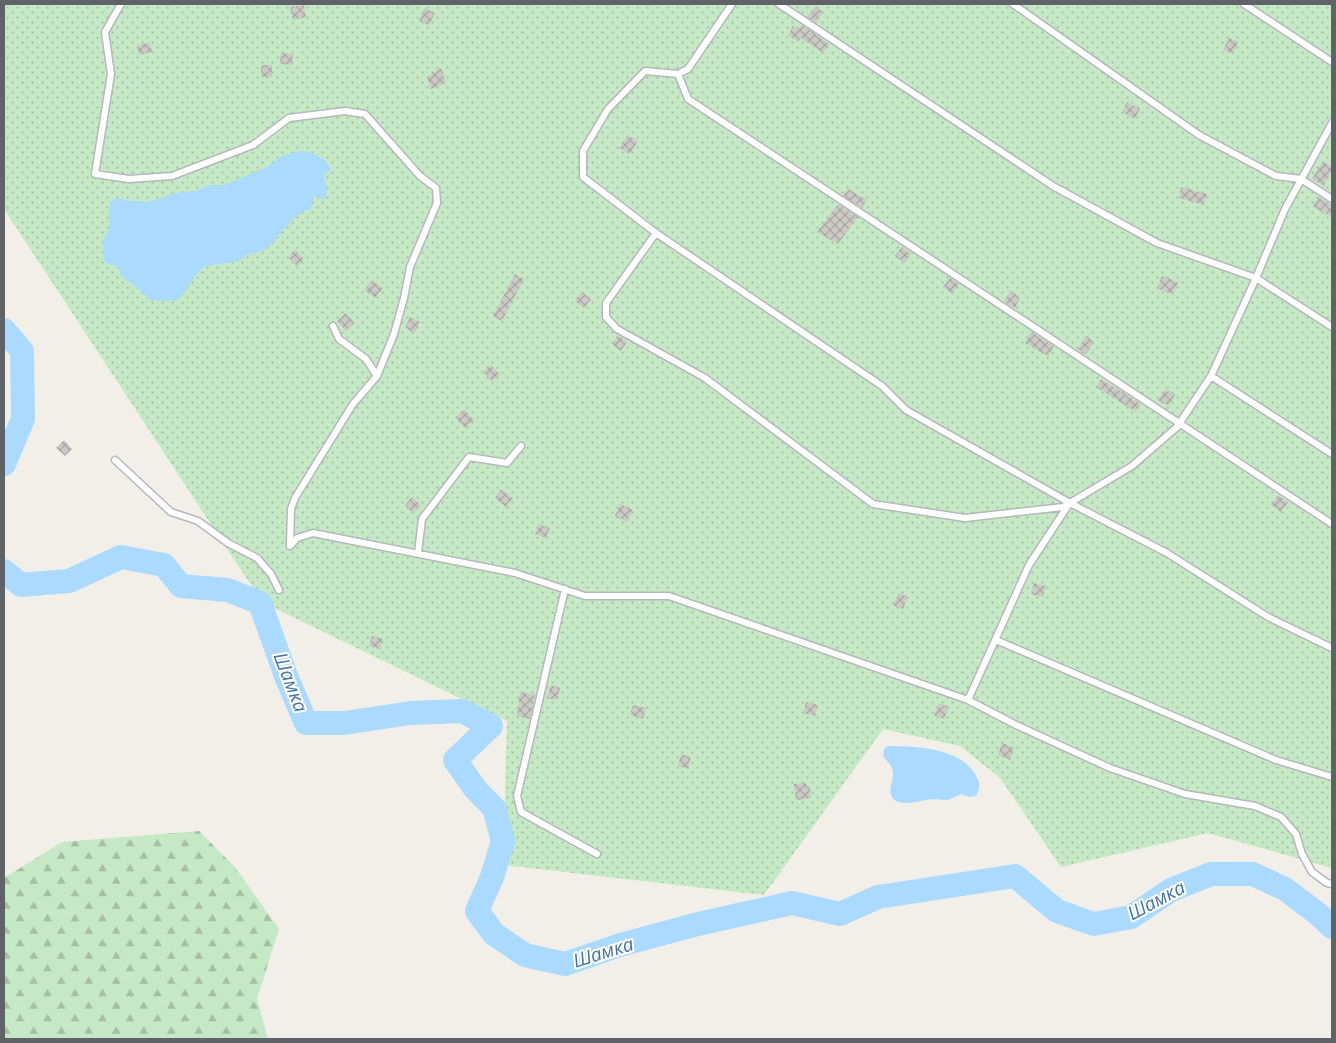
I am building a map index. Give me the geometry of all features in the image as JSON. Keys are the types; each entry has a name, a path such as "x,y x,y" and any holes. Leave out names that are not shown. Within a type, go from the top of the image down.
{"lane":[{"path":"121,4 105,32 110,74 95,174 129,178 172,176 253,145 289,118 345,111 365,114 420,176 436,188 437,203 410,267 394,334 376,376 354,404 296,498 291,509 290,546 297,538 313,533 515,573 585,596 669,596 968,700 1016,725 1110,768 1185,794 1255,806 1281,817 1296,834 1302,854 1312,872 1327,883 1332,884"},
{"path":"732,4 688,69 678,74 645,71 608,109 583,151 583,177 656,233 882,386 906,410 1070,502 1167,553 1268,617 1332,648"},
{"path":"778,4 1053,186 1157,243 1256,278 1332,327"},
{"path":"1013,4 1199,135 1276,176 1302,179 1332,199"},
{"path":"1244,4 1332,62"},
{"path":"678,74 688,99 1332,524"},
{"path":"656,233 606,303 606,317 617,329 705,378 873,504 965,518 1063,507 1132,466 1177,427 1211,376 1285,209 1332,123"},
{"path":"333,326 339,339 366,359 376,376"},
{"path":"1211,376 1332,454"},
{"path":"418,554 422,519 469,457 507,463 521,446"},
{"path":"115,460 171,512 198,521 228,543 257,558 271,574 279,590"},
{"path":"968,700 1029,565 1070,502"},
{"path":"565,589 517,796 521,812 596,854"},
{"path":"996,640 1276,760 1332,777"}],"green space":[{"path":"4,4 1332,4 1332,868 1208,833 1061,867 1000,778 960,746 883,729 764,895 503,865 507,721 262,602 4,209"},
{"path":"199,831 234,866 279,929 257,999 268,1039 4,1039 4,878 62,842"}],"water":[{"path":"299,151 309,152 318,156 329,165 331,170 324,175 327,195 323,200 314,196 311,209 294,219 267,248 248,254 239,261 206,266 197,274 176,301 150,300 121,276 116,266 105,263 102,243 109,229 110,203 116,198 147,202 173,193 195,191 211,185 224,185 267,167 282,156"},
{"path":"888,746 936,750 959,759 968,765 978,780 979,790 976,796 969,797 961,794 947,800 898,802 891,795 893,773 883,754"}],"building":[{"path":"304,5 306,17 293,20 290,7"},
{"path":"815,6 823,12 816,23 807,17"},
{"path":"425,8 435,13 429,25 419,21"},
{"path":"802,25 829,44 823,53 801,38 798,42 788,35 793,26 799,29"},
{"path":"1229,38 1238,42 1233,54 1223,50"},
{"path":"150,43 152,52 139,55 137,45"},
{"path":"281,53 293,54 292,65 280,64"},
{"path":"261,65 272,65 272,77 261,77"},
{"path":"441,68 446,83 431,89 427,77"},
{"path":"1127,102 1140,109 1135,119 1122,112"},
{"path":"628,135 638,141 630,154 619,148"},
{"path":"1323,161 1332,167 1332,171 1324,186 1312,179"},
{"path":"1181,187 1207,194 1204,205 1179,198"},
{"path":"848,189 867,200 862,208 843,196"},
{"path":"1318,197 1332,205 1332,217 1313,207"},
{"path":"838,204 858,217 838,244 817,232"},
{"path":"902,247 911,254 905,263 895,256"},
{"path":"295,250 304,259 297,266 288,257"},
{"path":"515,274 524,279 502,321 493,316"},
{"path":"1162,276 1178,282 1173,295 1157,288"},
{"path":"950,278 959,284 952,294 943,287"},
{"path":"372,280 383,288 375,298 364,290"},
{"path":"1010,291 1020,297 1015,308 1004,302"},
{"path":"582,292 591,299 584,308 575,301"},
{"path":"346,313 355,323 346,331 337,321"},
{"path":"410,317 420,322 415,333 405,328"},
{"path":"1031,332 1054,346 1048,356 1025,343"},
{"path":"618,335 627,342 621,351 612,344"},
{"path":"1086,336 1094,342 1086,354 1078,349"},
{"path":"491,365 500,374 492,381 483,372"},
{"path":"1101,379 1141,404 1136,412 1096,387"},
{"path":"1165,389 1175,395 1169,406 1158,400"},
{"path":"464,409 474,420 465,428 455,418"},
{"path":"64,440 72,449 65,456 56,448"},
{"path":"501,489 513,498 506,507 495,498"},
{"path":"1278,495 1288,502 1281,512 1271,505"},
{"path":"412,497 421,505 413,513 405,505"},
{"path":"620,504 633,510 627,522 615,516"},
{"path":"539,524 550,528 546,538 535,534"},
{"path":"1034,583 1046,586 1043,597 1031,594"},
{"path":"899,593 908,597 903,609 893,605"},
{"path":"372,636 383,639 380,649 369,646"},
{"path":"551,685 560,688 557,700 547,698"},
{"path":"520,692 535,695 530,719 517,716"},
{"path":"806,702 818,705 815,716 803,713"},
{"path":"939,703 949,707 944,719 934,715"},
{"path":"633,705 646,708 643,719 630,715"},
{"path":"1002,743 1014,748 1010,760 998,755"},
{"path":"681,754 691,757 688,769 678,766"},
{"path":"806,783 807,787 810,787 811,798 796,800 794,784"}],"waterway":[{"name":"Шамка","path":"4,330 22,351 23,419 4,464"},
{"name":"Шамка","path":"4,571 21,585 69,581 121,557 164,565 181,586 228,590 260,603 286,676 306,723 344,723 411,713 462,711 491,726 455,760 476,790 494,808 503,841 492,877 477,911 494,934 525,955 565,964 620,945 698,924 792,903 840,914 878,897 1015,876 1057,911 1094,924 1131,917 1171,890 1211,874 1253,874 1285,889 1332,927"}]}
